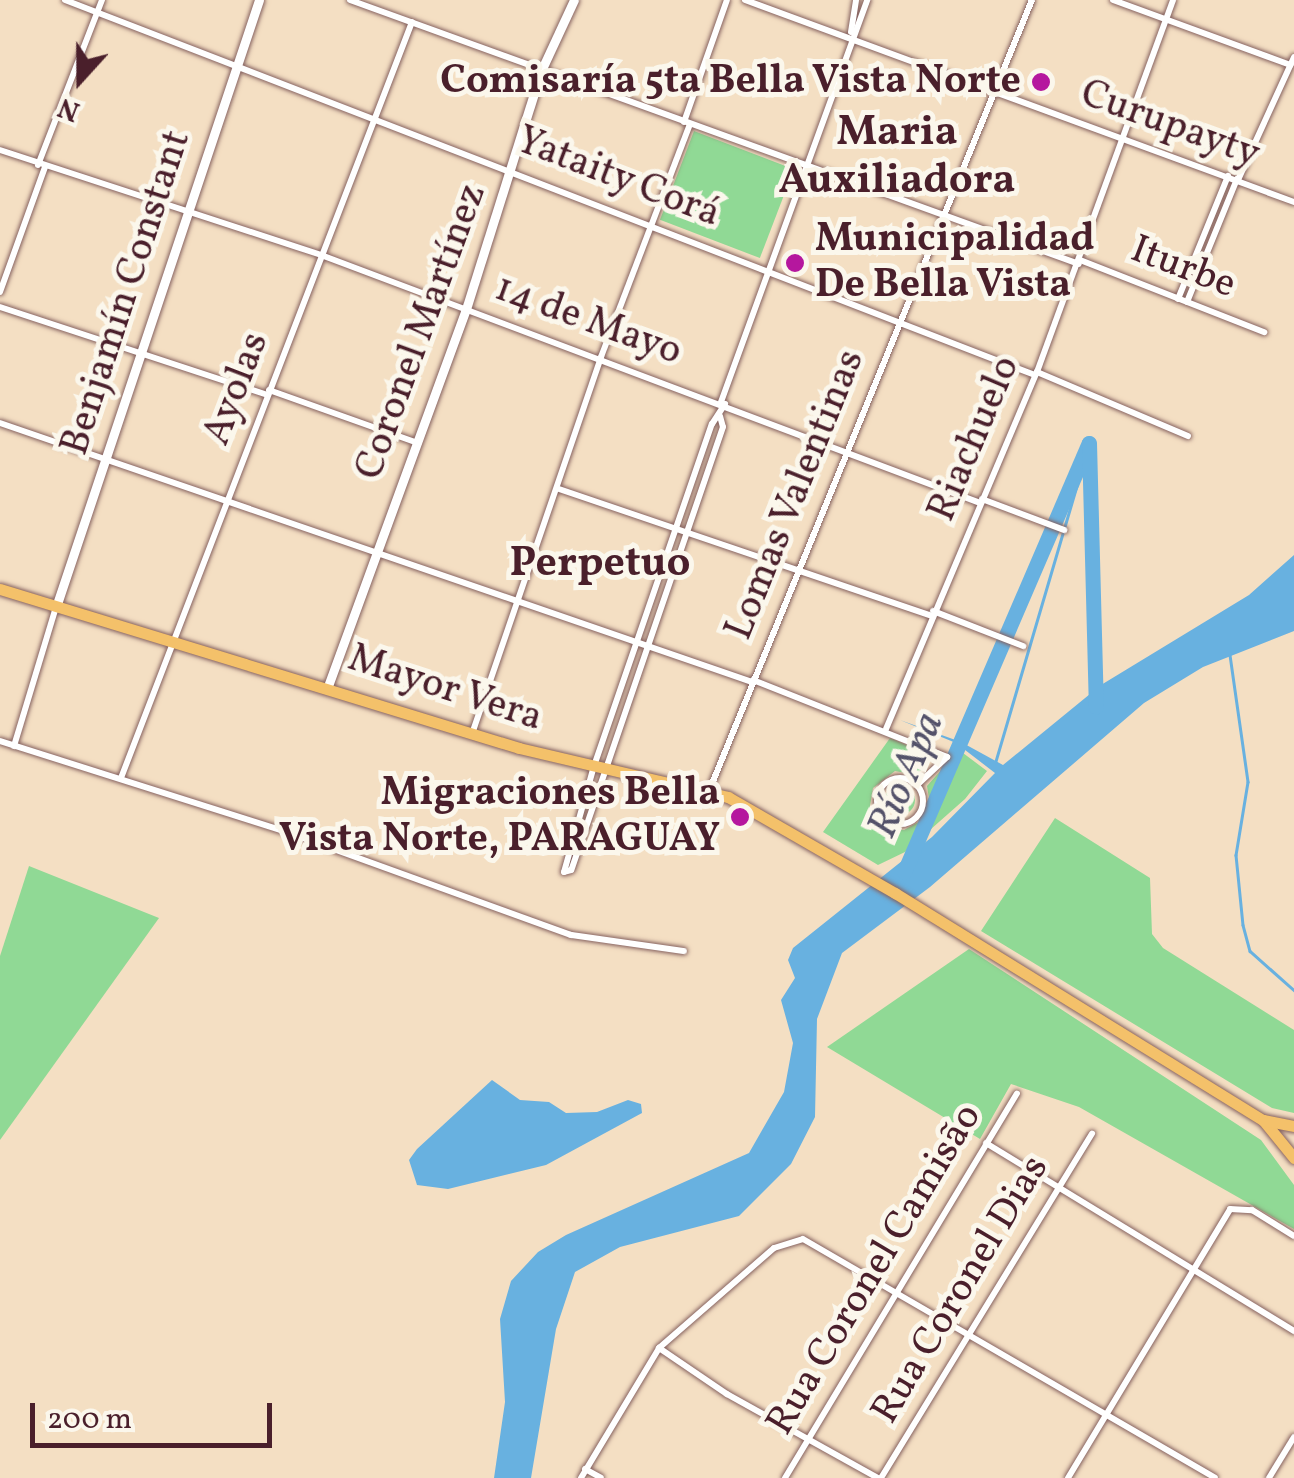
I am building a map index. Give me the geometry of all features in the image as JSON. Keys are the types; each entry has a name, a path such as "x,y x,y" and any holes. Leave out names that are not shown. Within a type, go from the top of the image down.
{"main road":[{"name":"Mayor Vera","path":"0,588 328,686 472,734 709,791 860,872 1263,1120"},
{"path":"1263,1120 1294,1126"},
{"path":"1263,1120 1294,1158"}],"street":[{"name":"Yataity Corá","path":"65,0 769,268 1188,436"},
{"path":"0,292 102,0"},
{"name":"Benjamín Constant","path":"56,607 233,62 259,0"},
{"name":"Iturbe","path":"350,0 1264,332"},
{"name":"Coronel Martínez","path":"328,686 466,309 541,71 574,0"},
{"path":"472,734 727,0"},
{"name":"Curupayty","path":"746,0 1294,202"},
{"path":"850,36 856,0"},
{"path":"720,416 722,427 686,532 599,767 571,870 564,872 676,529 720,416 850,36 867,0"},
{"name":"Lomas Valentinas","path":"709,791 1032,0"},
{"path":"1113,0 1292,61 1178,299"},
{"name":"Riachuelo","path":"889,723 1080,262 1173,0"},
{"name":"Ayolas","path":"121,778 412,22"},
{"name":"14 de Mayo","path":"0,150 321,255 1064,530"},
{"path":"1187,302 1234,178"},
{"path":"0,307 140,349 415,442"},
{"path":"0,424 752,681 889,723 947,757 916,785"},
{"path":"559,490 1022,646"},
{"path":"14,746 56,607"},
{"path":"0,742 121,778 571,935 684,951"},
{"path":"888,781 916,785 923,798 915,818 894,823 882,815 876,800 888,781"},
{"name":"Rua Coronel Camisão","path":"785,1478 1017,1094"},
{"name":"Rua Coronel Dias","path":"879,1478 1092,1134"},
{"path":"986,1143 1294,1330"},
{"path":"1068,1478 1230,1209 1252,1210 1294,1236"},
{"path":"581,1478 660,1348 774,1248 803,1239 1215,1478"},
{"path":"660,1348 726,1394 810,1436 879,1478"},
{"path":"1269,1478 1294,1437"},
{"path":"584,1469 601,1478"}],"green space":[{"path":"694,131 794,169 760,258 660,220"},
{"path":"890,738 935,757 916,775 895,771 873,788 870,806 887,828 904,830 922,820 930,805 927,786 959,750 987,771 965,799 905,852 878,865 823,832"},
{"path":"900,785 914,794 915,800 906,814 900,815 886,806 885,800 894,786"},
{"path":"1055,818 1150,878 1152,934 1163,948 1294,1030 1294,1113 1272,1108 981,931"},
{"path":"29,866 159,918 0,1140 0,956"},
{"path":"969,949 1261,1140 1294,1185 1294,1229 1079,1107 1011,1084 980,1139 827,1047"}],"water":[{"path":"1294,555 1294,631 1203,667 1144,703 930,887 842,953 817,1019 815,1117 791,1164 739,1216 620,1247 575,1272 556,1329 531,1478 494,1478 505,1402 500,1319 511,1281 538,1252 566,1235 749,1153 784,1092 793,1043 781,1000 795,978 788,960 793,948 932,837 995,773 956,743 900,720 961,742 1003,765 1101,685 1249,595"},
{"path":"492,1080 520,1100 549,1102 566,1113 597,1112 628,1100 641,1104 642,1113 546,1165 448,1189 417,1185 409,1160"}],"waterway":[{"path":"995,763 1089,443"},
{"name":"Río Apa","path":"904,872 1089,443 1096,707"},
{"path":"1230,655 1248,782 1236,855 1243,925 1250,951 1294,990"}],"place":[{"name":"Comisaría 5ta Bella Vista Norte","path":"1041,82"},
{"name":"Municipalidad De Bella Vista","path":"795,263"},
{"name":"Migraciones Bella Vista Norte, PARAGUAY","path":"740,817"}],"district":[{"name":"Maria Auxiliadora","path":"897,158"},
{"name":"Perpetuo","path":"600,565"}]}
